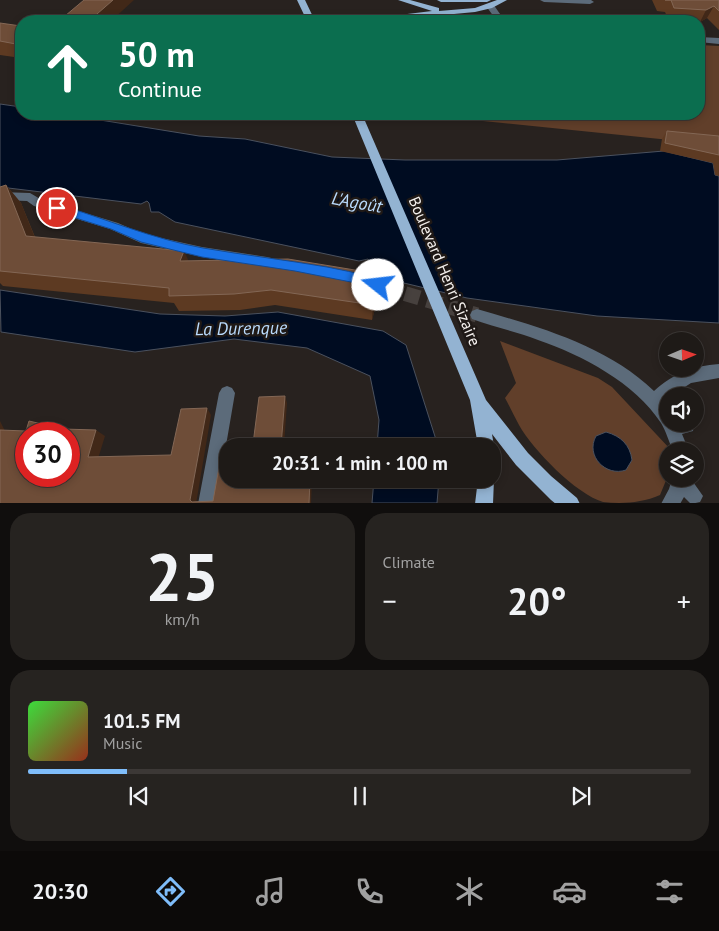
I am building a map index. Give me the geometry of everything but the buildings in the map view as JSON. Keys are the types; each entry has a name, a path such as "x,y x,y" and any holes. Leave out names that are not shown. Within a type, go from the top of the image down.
{"main road":[{"path":"301,0 308,15"},
{"path":"402,0 445,13"},
{"path":"441,0 491,3"},
{"path":"422,15 445,13 503,0"},
{"name":"Boulevard Henri Sizaire","path":"361,120 478,400 485,438"},
{"path":"478,400 502,436 528,466 548,486 570,503"},
{"path":"484,503 485,488"}],"street":[{"path":"544,0 590,2"},
{"path":"491,3 498,15"},
{"path":"445,13 454,15"},
{"path":"705,41 719,42"},
{"path":"0,196 30,197 38,202 114,226 141,238 202,252 276,263"},
{"path":"477,315 558,341 609,368 659,408"},
{"path":"653,402 671,385 684,377 700,372 719,371"},
{"path":"207,503 227,393"},
{"path":"671,503 678,487"},
{"path":"687,487 694,496"}],"shaded area":[{"path":"705,45 719,46 719,145 473,120 705,120"},
{"path":"500,341 598,378 612,387 664,442 659,442 659,487 663,487 660,495 632,502 603,502 580,490 568,481 534,446 519,425 505,398 516,383"}],"water":[{"name":"L'Agoût","path":"0,104 15,106 15,120 100,120 199,136 245,139 332,157 405,160 557,160 664,151 713,163 715,175 719,176 719,323 597,316 467,298 387,279 372,269 368,259 359,261 175,222 159,212 151,212 147,201 141,204 0,187"},
{"name":"La Durenque","path":"0,290 160,314 225,316 278,312 383,331 406,345 435,438 378,438 379,420 370,376 307,348 234,339 135,352 1,332"},
{"path":"606,432 616,436 627,446 632,460 626,470 619,471 605,468 595,457 593,443 596,436"},
{"path":"373,488 438,488 437,503 372,503"}],"tunnel":[{"path":"378,285 387,288"},
{"path":"383,287 477,315"}],"route":[{"path":"57,208 114,226 141,238 202,252 295,266 367,280 378,285"}]}
